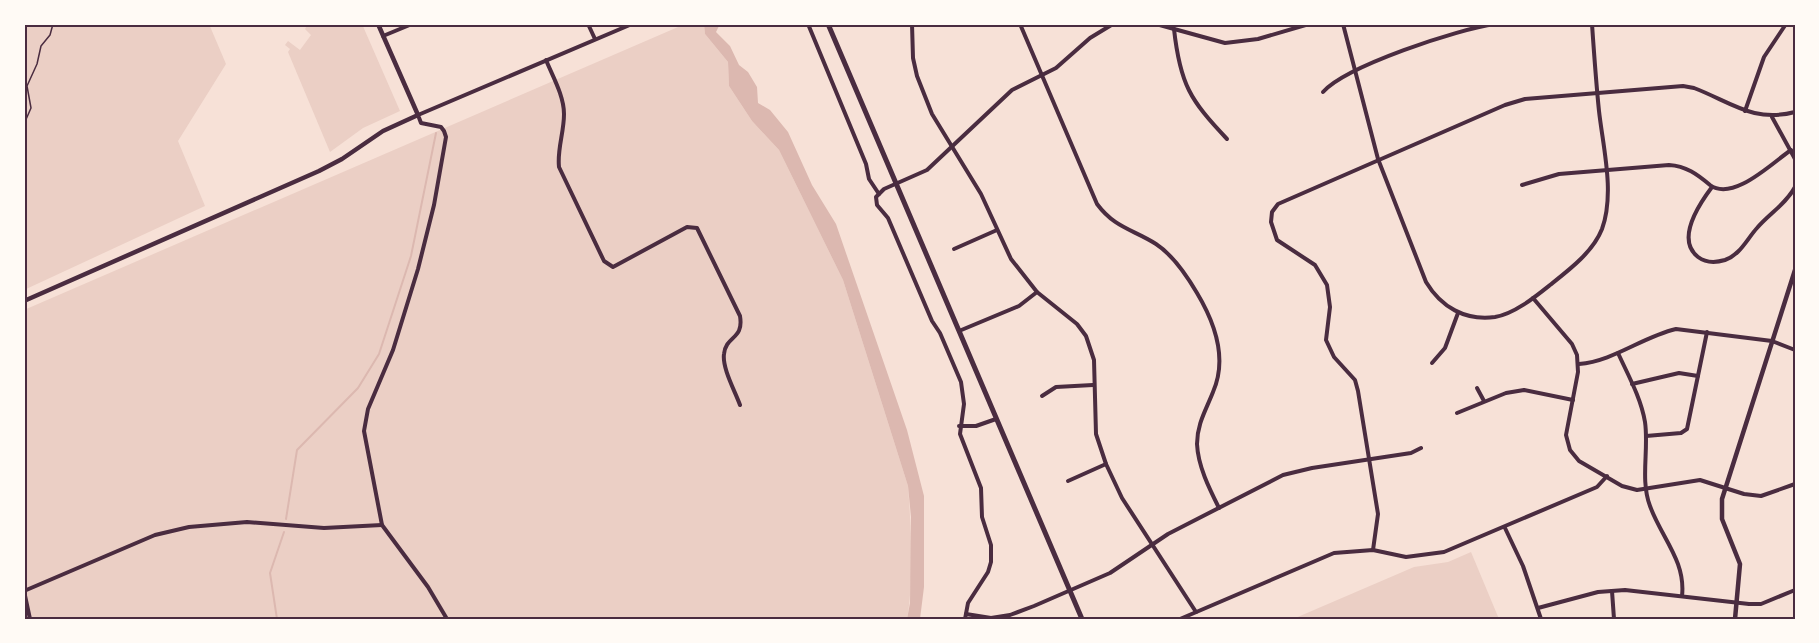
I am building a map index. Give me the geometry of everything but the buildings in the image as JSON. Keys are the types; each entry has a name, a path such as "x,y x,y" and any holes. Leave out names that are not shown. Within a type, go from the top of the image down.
{"main road":[{"path":"828,24 1082,619"}],"street":[{"path":"378,24 424,125 441,127 446,137 434,205 416,278 393,350 365,421 365,442 381,525 428,587 447,619"},
{"path":"383,36 412,24"},
{"path":"588,24 595,39"},
{"path":"24,301 320,171 342,159 371,137 418,115 632,24"},
{"path":"808,24 866,164 869,179 879,194 877,204 888,218 961,382 964,404 959,426 961,442 981,488 982,517 992,554 988,572 972,594 966,616 991,618 1010,615 1110,573 1151,544 1294,471 1367,460 1421,448"},
{"path":"912,24 913,58 917,76 932,114 951,149 981,194 1011,259 1037,292 1077,324 1086,336 1094,360 1096,434 1106,464 1122,498 1196,612"},
{"path":"1020,24 1097,204 1116,225 1156,244 1171,258 1197,293 1206,311 1220,348 1221,361 1213,393 1198,426 1197,443 1203,473 1219,508"},
{"path":"879,194 927,170 1012,90 1068,60 1090,38 1113,24"},
{"path":"1156,24 1225,43 1258,39 1309,24"},
{"path":"1343,24 1378,159 1426,282 1434,295 1458,313 1470,317 1498,317 1533,298 1572,266 1593,245 1606,214 1605,171 1592,24"},
{"path":"1323,92 1337,79 1439,37 1495,24"},
{"path":"1745,111 1764,57 1786,24"},
{"path":"1174,29 1182,75 1188,93 1196,107 1227,140"},
{"path":"546,60 563,101 559,167 604,261 613,267 687,227 698,228 740,316 742,327 740,333 727,344 723,355 740,405"},
{"path":"1373,550 1378,514 1355,380 1334,357 1326,340 1330,307 1327,285 1315,265 1277,240 1271,222 1272,212 1288,198 1505,105 1532,98 1683,86 1707,92 1745,111 1772,117 1795,112"},
{"path":"1772,117 1795,159"},
{"path":"1522,185 1559,174 1678,165 1701,177 1712,187 1730,190 1739,187 1791,150"},
{"path":"1712,187 1695,212 1689,236 1694,254 1702,260 1712,262 1733,256 1757,228 1788,199 1795,187"},
{"path":"954,249 997,230"},
{"path":"1734,619 1740,564 1722,519 1722,499 1795,270"},
{"path":"959,331 1019,306 1037,292"},
{"path":"1533,298 1572,344 1579,364 1566,435 1570,450 1579,461 1629,489 1647,490 1700,480 1751,496 1761,496 1795,483"},
{"path":"1432,363 1445,348 1458,313"},
{"path":"1579,364 1591,363 1662,332 1676,329 1772,341 1795,350"},
{"path":"1646,436 1681,433 1687,429 1707,332"},
{"path":"1617,353 1642,410 1646,436 1647,490 1653,514 1678,562 1683,579 1682,596"},
{"path":"1632,384 1679,373 1698,376"},
{"path":"1042,396 1056,387 1093,385"},
{"path":"1477,387 1484,401"},
{"path":"1457,413 1484,401 1524,390 1573,400"},
{"path":"959,426 976,426 996,419"},
{"path":"1795,421 1795,431"},
{"path":"1068,482 1106,464"},
{"path":"1180,619 1334,553 1373,550 1392,556 1426,556 1444,552 1597,487 1606,476"},
{"path":"30,619 24,590 156,535 189,527 247,522 324,528 381,525"},
{"path":"1504,528 1523,566 1541,619"},
{"path":"1538,608 1612,591 1761,604 1795,590"},
{"path":"1612,591 1614,619"}],"path":[{"path":"24,124 31,108 27,86 38,64 40,46 50,35 53,24"}],"shaded area":[{"path":"24,24 209,24 226,64 178,141 205,206 24,290"},
{"path":"308,24 362,24 400,111 363,128 330,152 288,52 290,49 285,45 288,41 300,50 311,35 305,29"},
{"path":"685,24 704,24 705,34 728,62 729,86 752,121 779,150 843,280 908,486 911,571 907,619 24,619 24,310"},
{"path":"704,24 720,24 716,32 730,46 739,65 748,72 757,87 758,103 770,110 788,132 812,185 836,224 907,430 924,496 924,587 920,619 907,619 910,603 911,517 908,486 843,280 779,150 752,121 729,86 728,62 705,34"},
{"path":"1471,552 1499,619 1293,619 1414,567 1448,562"}],"waterway":[{"path":"286,519 297,450 358,388 379,354 411,256 436,133"},
{"path":"277,619 270,573 284,532"}]}
